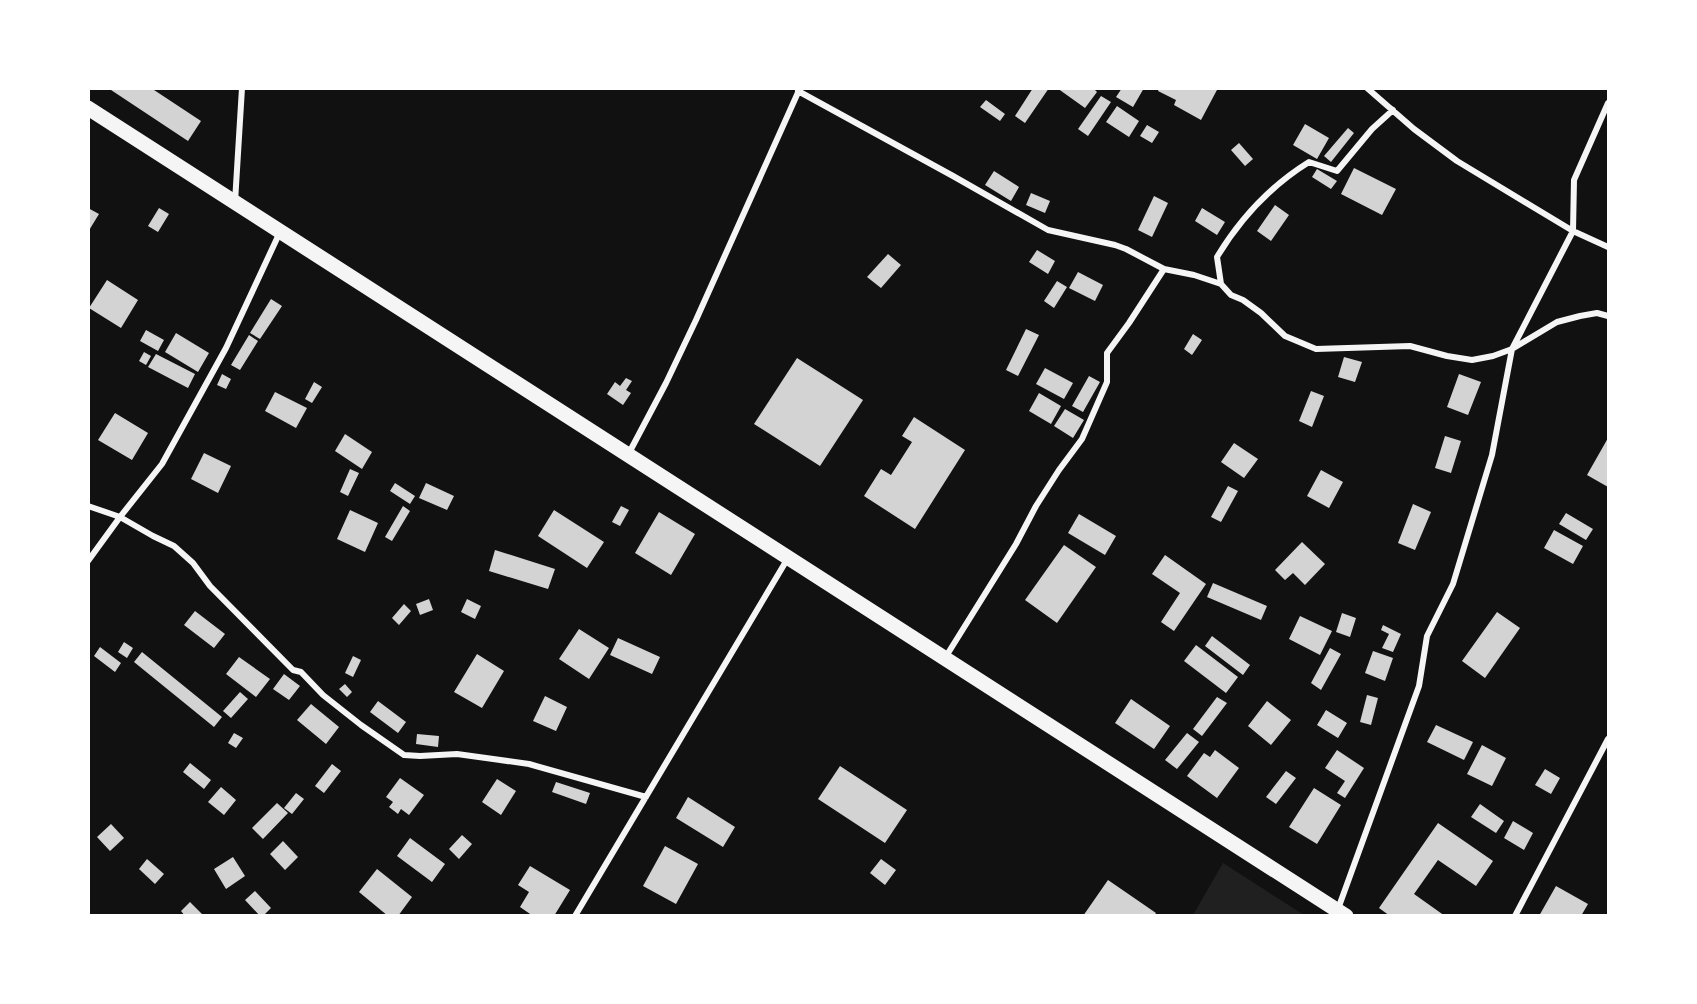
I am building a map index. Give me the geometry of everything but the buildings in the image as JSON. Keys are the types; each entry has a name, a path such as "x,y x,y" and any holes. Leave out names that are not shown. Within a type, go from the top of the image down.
{"main road":[{"path":"88,108 1342,913"}],"street":[{"path":"235,202 242,88"},
{"path":"1367,88 1414,129 1457,161 1573,231 1608,247"},
{"path":"628,453 666,383 696,320 799,90 1048,230 1115,245 1164,269 1194,275 1221,284 1231,295 1243,300 1285,336 1316,349 1410,346 1472,360 1512,349 1557,322 1597,313 1608,316"},
{"path":"1342,913 1419,686 1427,636 1453,584 1492,455 1512,349 1573,231 1574,180 1608,102"},
{"path":"1221,284 1217,257 1230,236 1267,194 1290,174 1309,162 1337,171 1372,129 1393,110"},
{"path":"88,561 162,464 226,348 280,231"},
{"path":"945,658 1016,544 1036,506 1082,439 1107,382 1107,353 1164,269"},
{"path":"88,507 120,517 174,546 293,670 301,672 323,695 404,755 457,754 529,764 646,797"},
{"path":"575,915 789,557"},
{"path":"1515,915 1608,739"}],"shaded area":[{"path":"1223,863 1304,915 1193,915"}]}
